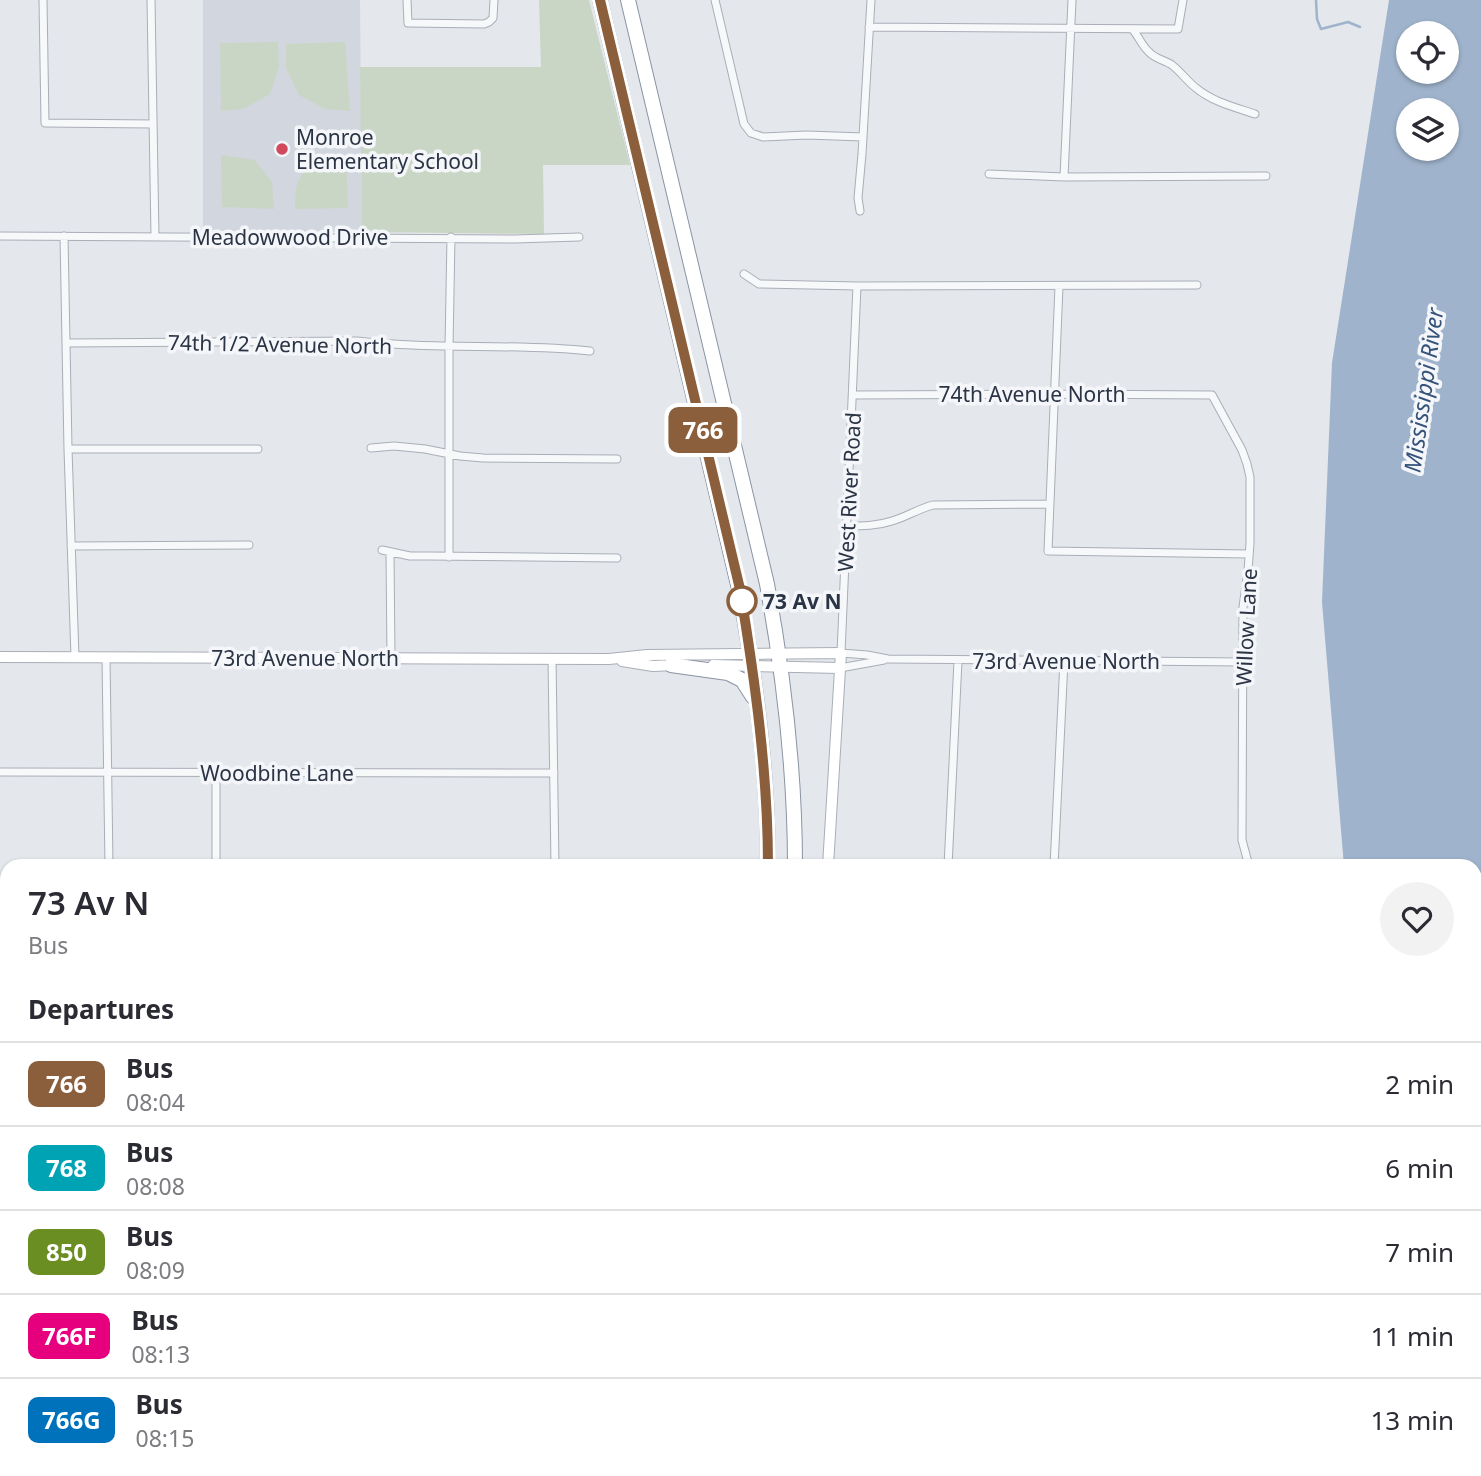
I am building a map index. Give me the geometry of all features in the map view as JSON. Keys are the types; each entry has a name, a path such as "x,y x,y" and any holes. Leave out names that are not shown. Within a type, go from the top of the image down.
{"highway":[{"path":"600,0 735,568 757,704 768,859"},
{"path":"628,0 762,562 779,659 790,753 795,859"},
{"path":"671,665 734,675 746,684 757,704"}],"street":[{"path":"43,0 45,123 153,124"},
{"path":"151,0 155,237"},
{"path":"407,0 408,23 484,24 493,18 494,0"},
{"path":"715,0 744,124 751,133 763,137 863,137"},
{"path":"860,211 858,198 871,0"},
{"path":"1064,177 1072,0"},
{"path":"869,27 1178,29 1183,0"},
{"path":"1133,30 1148,52 1175,68 1206,96 1255,114"},
{"path":"989,174 1064,177 1266,176"},
{"name":"Meadowwood Drive","path":"0,236 515,239 579,237"},
{"path":"64,236 75,657"},
{"path":"449,557 452,237"},
{"path":"744,274 760,284 1197,285"},
{"name":"West River Road","path":"828,859 841,668 858,286"},
{"path":"1059,286 1048,551 1249,554"},
{"name":"74th 1/2 Avenue North","path":"67,343 357,341 396,346 590,351"},
{"name":"74th Avenue North","path":"853,395 1212,395"},
{"name":"Willow Lane","path":"1212,395 1242,450 1251,492 1248,571 1244,594 1243,662 1242,840 1247,859"},
{"path":"371,448 394,446 483,458 617,459"},
{"path":"68,449 258,449"},
{"path":"847,526 878,525 933,505 1049,504"},
{"path":"71,545 249,545"},
{"path":"391,658 386,552 410,556 617,558"},
{"name":"73rd Avenue North","path":"0,657 609,659 647,655 779,659 841,653 888,659 958,661 1243,662"},
{"path":"106,657 109,859"},
{"path":"552,658 555,859"},
{"name":"73rd Avenue North","path":"609,659 641,665 671,665 751,659"},
{"name":"73rd Avenue North","path":"779,659 841,668 888,659"},
{"path":"948,859 958,661"},
{"path":"1054,859 1064,661"},
{"name":"Woodbine Lane","path":"0,772 554,773"},
{"path":"216,773 216,859"}],"shaded area":[{"name":"Monroe Elementary School","path":"203,0 360,0 362,232 203,231"}],"green space":[{"path":"539,0 589,0 630,165 543,165 544,234 362,232 360,67 541,67"},
{"path":"278,42 279,67 270,94 243,109 221,111 220,43"},
{"path":"345,42 350,111 325,109 299,95 286,68 286,44"},
{"path":"221,155 255,160 272,182 274,209 222,207"},
{"path":"321,157 346,157 348,208 295,209 299,179"}],"water":[{"name":"Mississippi River","path":"1389,0 1481,0 1481,859 1343,859 1322,602 1332,363"}],"waterway":[{"path":"1316,0 1317,19 1321,29 1348,22 1360,27"}],"bus line":[{"name":"766","path":"600,0 740,589 760,734 768,859"}],"place":[{"name":"Monroe Elementary School","path":"282,149"},
{"name":"73 Av N","path":"742,601"}]}
